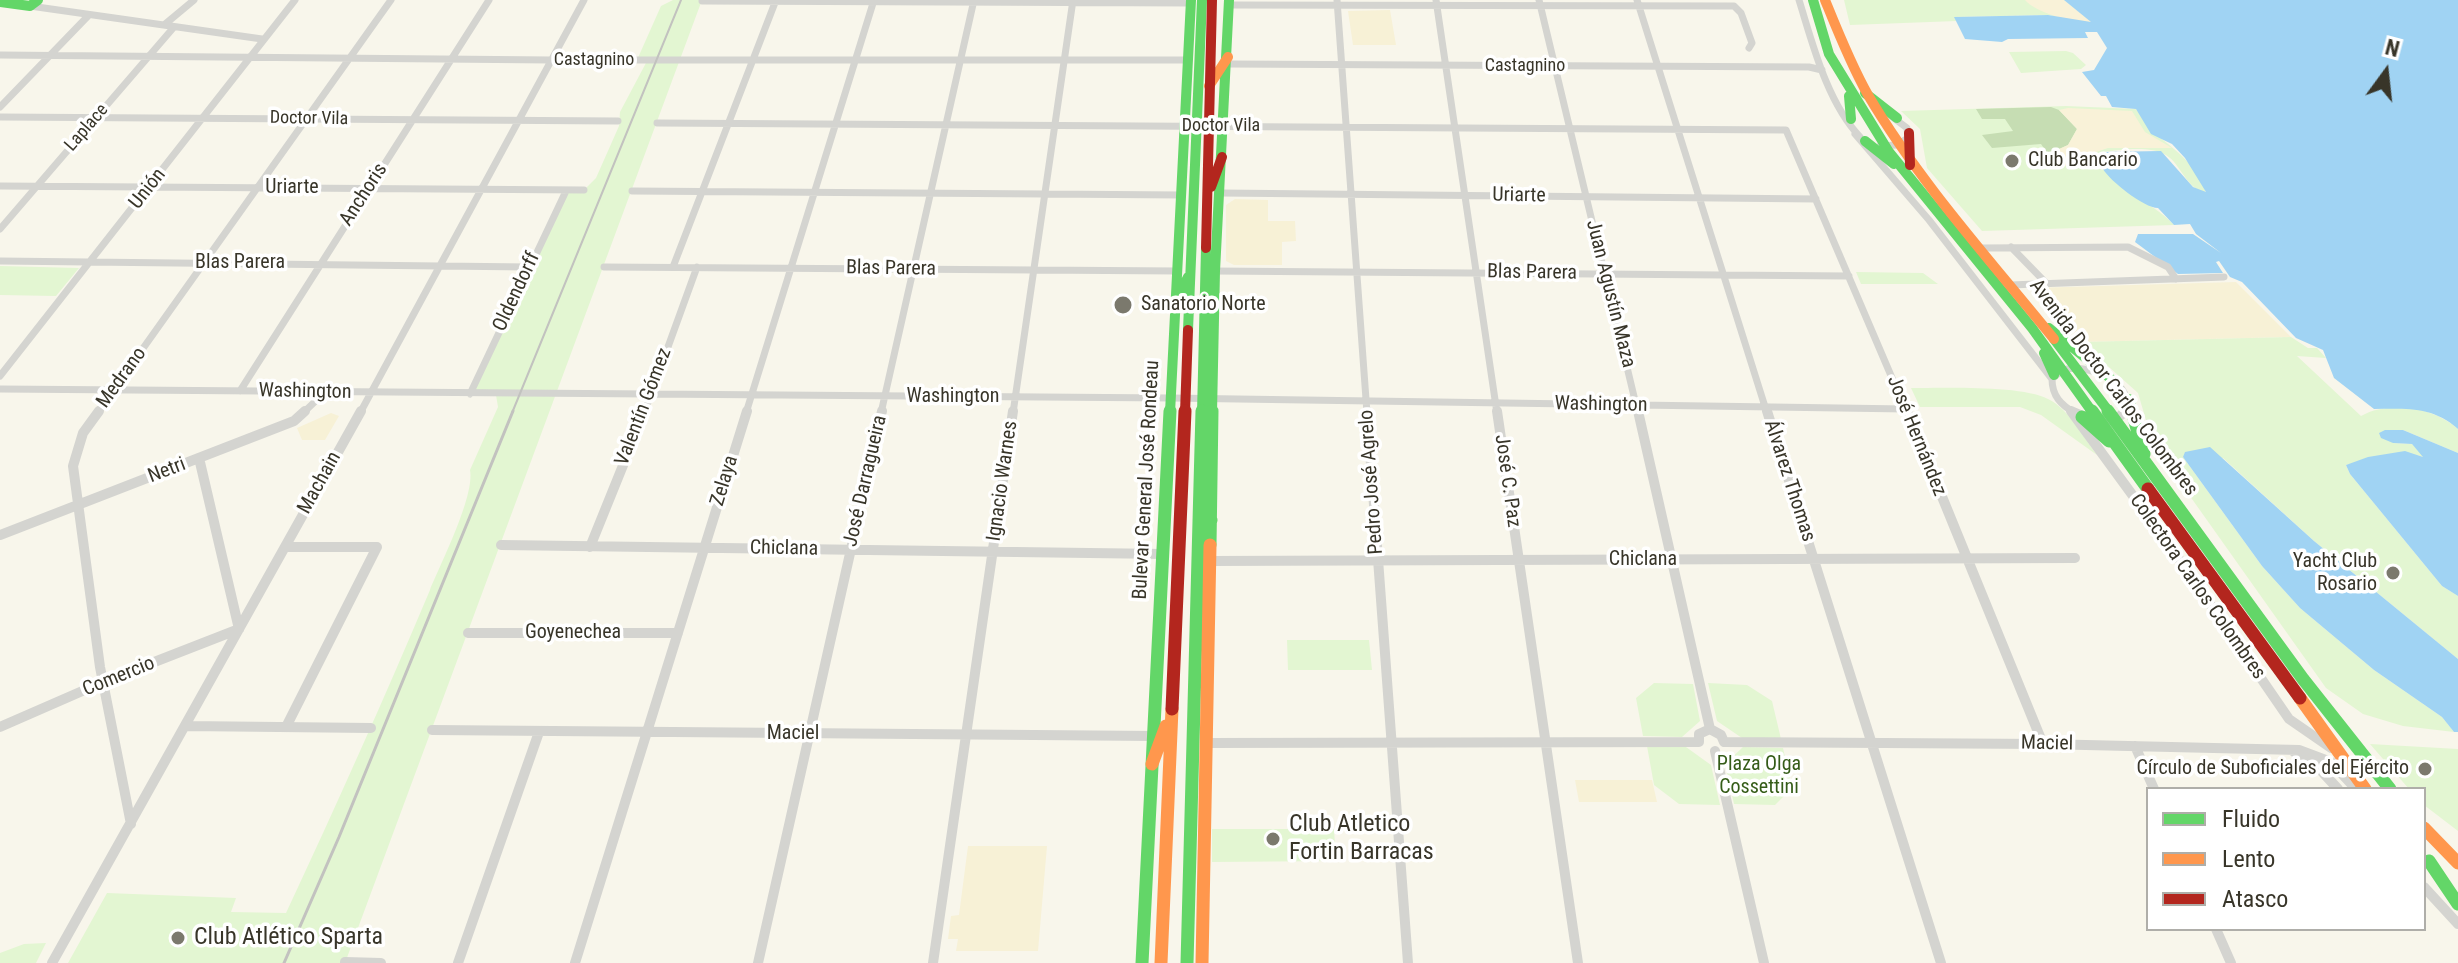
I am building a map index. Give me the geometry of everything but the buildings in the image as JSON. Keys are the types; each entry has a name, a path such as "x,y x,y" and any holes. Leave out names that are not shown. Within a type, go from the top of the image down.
{"main road":[{"name":"Bulevar General José Rondeau","path":"1161,963 1186,398 1182,195 1196,126 1209,86 1212,0"},
{"name":"Avenida Doctor Carlos Colombres","path":"1813,0 1829,54 1854,89"},
{"name":"Avenida Doctor Carlos Colombres","path":"1825,0 1854,89 1859,116 1891,146 2034,324"},
{"name":"Bulevar General José Rondeau","path":"1142,963 1177,299 1184,272 1196,126 1200,50 1195,1"},
{"name":"Bulevar General José Rondeau","path":"1195,1 1188,78 1206,199 1211,520 1202,963"},
{"path":"0,2 34,3"},
{"name":"Bulevar General José Rondeau","path":"1187,963 1196,570 1209,399 1217,206 1221,193 1229,3"},
{"path":"1188,78 1200,50"},
{"path":"1209,86 1228,60"},
{"path":"1854,89 1859,116"},
{"path":"1854,89 1897,118"},
{"path":"1860,138 1906,167 1909,133"},
{"path":"1206,199 1222,157"},
{"name":"Avenida Doctor Carlos Colombres","path":"1906,167 1981,248 2010,285 2061,373 2101,421 2363,787"},
{"path":"2034,324 2061,373"},
{"path":"2034,324 2117,384"},
{"name":"Avenida Doctor Carlos Colombres","path":"2061,373 2116,420 2341,732 2388,787"},
{"path":"2129,399 2147,465"},
{"path":"2076,414 2127,457"},
{"path":"1196,570 1211,520"},
{"path":"1152,764 1172,710"},
{"path":"2426,830 2458,863"},
{"path":"2443,848 2458,855"},
{"path":"2426,859 2458,888"},
{"path":"2426,859 2458,904"}],"street":[{"path":"164,25 194,0"},
{"name":"Unión","path":"0,376 295,0"},
{"name":"Medrano","path":"131,824 103,682 77,505 73,466 76,455 83,433 391,0"},
{"name":"Anchoris","path":"240,391 489,0"},
{"name":"Machain","path":"52,963 371,393 584,0"},
{"path":"1799,0 1822,70 1859,116 1860,138 2061,373 2105,375 2129,399 2129,408 2116,420 2101,421 2076,414"},
{"path":"702,1 1195,1"},
{"path":"673,267 776,1"},
{"name":"Zelaya","path":"575,963 874,1"},
{"name":"José Darragueira","path":"758,963 974,1"},
{"name":"Ignacio Warnes","path":"933,963 1073,2"},
{"path":"34,3 88,16 262,39"},
{"path":"1229,3 1638,3 1734,6 1741,13 1752,43 1749,48"},
{"name":"Pedro José Agrelo","path":"1337,3 1408,963"},
{"name":"José C. Paz","path":"1437,3 1578,963"},
{"name":"Juan Agustín Maza","path":"1540,3 1637,406 1710,729"},
{"name":"Álvarez Thomas","path":"1638,3 1941,963"},
{"path":"0,107 88,16"},
{"name":"Laplace","path":"0,229 174,27"},
{"name":"Castagnino","path":"0,55 451,60 1189,60"},
{"name":"Castagnino","path":"1228,60 1446,66 1809,67 1822,70"},
{"path":"1859,116 1897,118 1909,133 1908,138 1891,146 1860,138"},
{"name":"Doctor Vila","path":"0,117 618,121"},
{"name":"Doctor Vila","path":"657,123 1786,130"},
{"name":"José Hernández","path":"1786,130 1906,409 2043,744"},
{"name":"Uriarte","path":"0,186 584,190"},
{"name":"Oldendorff","path":"470,394 566,191"},
{"path":"632,191 1182,195"},
{"name":"Uriarte","path":"1221,193 1816,199"},
{"path":"2011,247 2047,284"},
{"path":"1981,248 2128,247 2168,267 2176,279"},
{"name":"Blas Parera","path":"0,261 529,267"},
{"name":"Blas Parera","path":"604,267 1184,272"},
{"name":"Valentín Gómez","path":"590,547 651,395 697,267"},
{"name":"Blas Parera","path":"1215,271 1849,276"},
{"path":"2010,285 2224,277"},
{"name":"Colectora Carlos Colombres","path":"2061,373 2053,393 2076,414 2289,719 2334,750"},
{"name":"Washington","path":"0,389 1186,398 1906,409"},
{"name":"Netri","path":"0,535 294,421 325,392"},
{"path":"199,458 239,629"},
{"name":"Chiclana","path":"501,545 1163,554"},
{"path":"285,547 377,547 286,727"},
{"name":"Chiclana","path":"1211,561 2075,558"},
{"name":"Comercio","path":"0,727 103,682 239,629"},
{"name":"Goyenechea","path":"468,633 678,633"},
{"path":"186,726 371,728"},
{"path":"1720,747 1705,749 1699,742 1699,734 1710,729 1718,732 1764,963"},
{"name":"Maciel","path":"432,730 1154,736"},
{"path":"458,963 539,732"},
{"path":"1208,743 1699,742"},
{"name":"Maciel","path":"1720,747 1872,743 2287,749 2316,754 2331,762 2354,787"},
{"path":"2135,746 2153,787"},
{"path":"2287,749 2315,764 2336,787"},
{"path":"2426,889 2458,924"},
{"path":"2217,931 2231,963"},
{"path":"345,962 381,963"}],"shaded area":[{"path":"1390,10 1396,45 1353,45 1348,11"},
{"path":"1235,199 1268,200 1268,221 1295,221 1296,241 1282,242 1282,265 1234,265 1226,261 1226,205"},
{"path":"2236,282 2291,337 2081,342 2065,330 2033,288"},
{"path":"331,413 339,416 325,440 302,440 297,428"},
{"path":"1575,780 1652,780 1657,802 1579,802"},
{"path":"968,846 1047,846 1038,951 956,951 958,939 948,939 951,916 959,915"}],"green space":[{"path":"673,0 702,0 345,963 68,963 107,893 236,898 231,912 286,913 377,712 462,512 470,470 498,407 496,395 470,394 566,191 584,190 596,178 619,126 620,112 647,61 637,60 661,6"},
{"path":"1844,0 2064,0 2092,22 2048,15 1955,17 1957,21 1850,25"},
{"path":"2066,51 2086,65 2081,69 2021,73 2009,52"},
{"name":"Club Bancario","path":"2066,106 2136,109 2149,128 2191,166 2206,193 2194,187 2171,159 2159,152 2135,149 2103,152 2098,156 2113,178 2174,225 1982,231 1927,168 1920,129 1901,111"},
{"path":"2051,107 2059,110 2077,129 2068,145 2048,154 2041,144 1992,148 1982,135 2013,131 2005,119 1982,119 1976,109"},
{"path":"0,266 79,268 56,296 0,295"},
{"path":"1856,272 1923,273 1938,284 1861,284"},
{"name":"Yacht Club Rosario","path":"2291,337 2308,348 2317,348 2326,358 2297,356 2361,416 2385,408 2411,408 2436,415 2458,429 2458,453 2403,430 2385,430 2393,443 2412,444 2423,457 2412,454 2346,465 2350,474 2442,586 2458,596 2458,659 2314,541 2223,458 2183,457 2262,566 2300,608 2374,670 2442,717 2454,732 2403,726 2363,714 2326,688 2153,444 2138,393 2081,342"},
{"path":"1911,388 2020,391 2048,399 2076,424 2097,455 2041,415 2020,407 1920,407"},
{"path":"1287,640 1369,640 1372,670 1288,670"},
{"name":"Plaza Olga Cossettini","path":"1654,683 1693,684 1700,721 1682,737 1643,736 1636,698"},
{"name":"Plaza Olga Cossettini","path":"1708,683 1747,685 1772,701 1781,739 1742,738 1717,721"},
{"name":"Círculo de Suboficiales del Ejército","path":"2370,744 2458,749 2458,831 2426,807 2426,787 2407,787"},
{"name":"Plaza Olga Cossettini","path":"1647,746 1686,747 1711,765 1720,805 1679,804 1654,785"},
{"name":"Plaza Olga Cossettini","path":"1743,747 1783,748 1792,788 1775,805 1734,804 1725,764"},
{"name":"Club Atletico Fortin Barracas","path":"1212,829 1334,829 1336,861 1212,862"},
{"path":"46,943 36,963 0,963 0,953 24,944"}],"sand":[{"path":"2025,0 2064,0 2092,22 2057,17"},
{"path":"2059,110 2132,111 2145,132 2172,148 2108,148 2096,152 2097,166 2061,166 2048,154 2068,145 2077,129"}],"water":[{"path":"2064,0 2458,0 2458,429 2428,413 2408,409 2374,409 2334,378 2323,350 2296,338 2242,282 2230,277 2219,261 2216,262 2223,273 2178,274 2135,242 2138,234 2193,234 2221,253 2196,234 2190,224 2174,225 2158,208 2144,204 2128,193 2102,167 2098,156 2103,152 2161,151 2193,187 2206,192 2185,158 2172,144 2151,134 2136,109 2112,107 2106,96 2101,96 2082,72 2094,70 2107,48 2097,32 2085,32 2088,38 2008,39 2002,42 1965,39 1954,17 2048,15 2091,22"},
{"path":"2403,430 2458,453 2458,596 2442,586 2350,474 2346,465 2368,457 2405,451 2423,457 2412,444 2393,443 2381,438 2379,433"},
{"path":"2210,447 2314,541 2458,659 2458,732 2454,732 2442,717 2374,670 2300,608 2262,566 2183,457 2185,452"}],"railway":[{"path":"512,413 681,0"},
{"path":"284,963 339,837 513,411"}],"traffic: fast":[{"path":"0,2 30,6 38,0"},
{"path":"1142,963 1191,0"},
{"path":"1188,330 1202,0"},
{"path":"1210,545 1215,271 1229,0"},
{"path":"1813,0 1829,54 1889,152 2032,328 2148,489"},
{"path":"1865,93 1897,118"},
{"path":"1849,96 1851,119"},
{"path":"1865,141 1894,164"},
{"path":"1187,963 1206,248"},
{"path":"1177,299 1188,277"},
{"path":"2049,328 2117,384"},
{"path":"2054,339 2303,679 2388,787"},
{"path":"2044,353 2054,375"},
{"path":"2129,399 2144,454"},
{"path":"2082,417 2109,441"},
{"path":"1202,550 1211,520"},
{"path":"2429,861 2458,904"}],"traffic: slow":[{"path":"1825,0 1867,94 1894,137 2054,339"},
{"path":"1209,86 1228,57"},
{"path":"1202,963 1210,545"},
{"path":"2300,698 2364,787"},
{"path":"1161,963 1172,709"},
{"path":"1152,764 1166,726"},
{"path":"2426,830 2458,863"}],"traffic: jam":[{"path":"1206,248 1212,0"},
{"path":"1909,133 1910,165"},
{"path":"1211,187 1222,157"},
{"path":"1172,709 1188,330"},
{"path":"2148,489 2300,698"}],"place":[{"name":"Club Bancario","path":"2012,161"},
{"name":"Sanatorio Norte","path":"1123,305"},
{"name":"Yacht Club Rosario","path":"2393,573"},
{"name":"Círculo de Suboficiales del Ejército","path":"2425,769"},
{"name":"Club Atletico Fortin Barracas","path":"1273,839"},
{"name":"Club Atlético Sparta","path":"178,938"}]}
